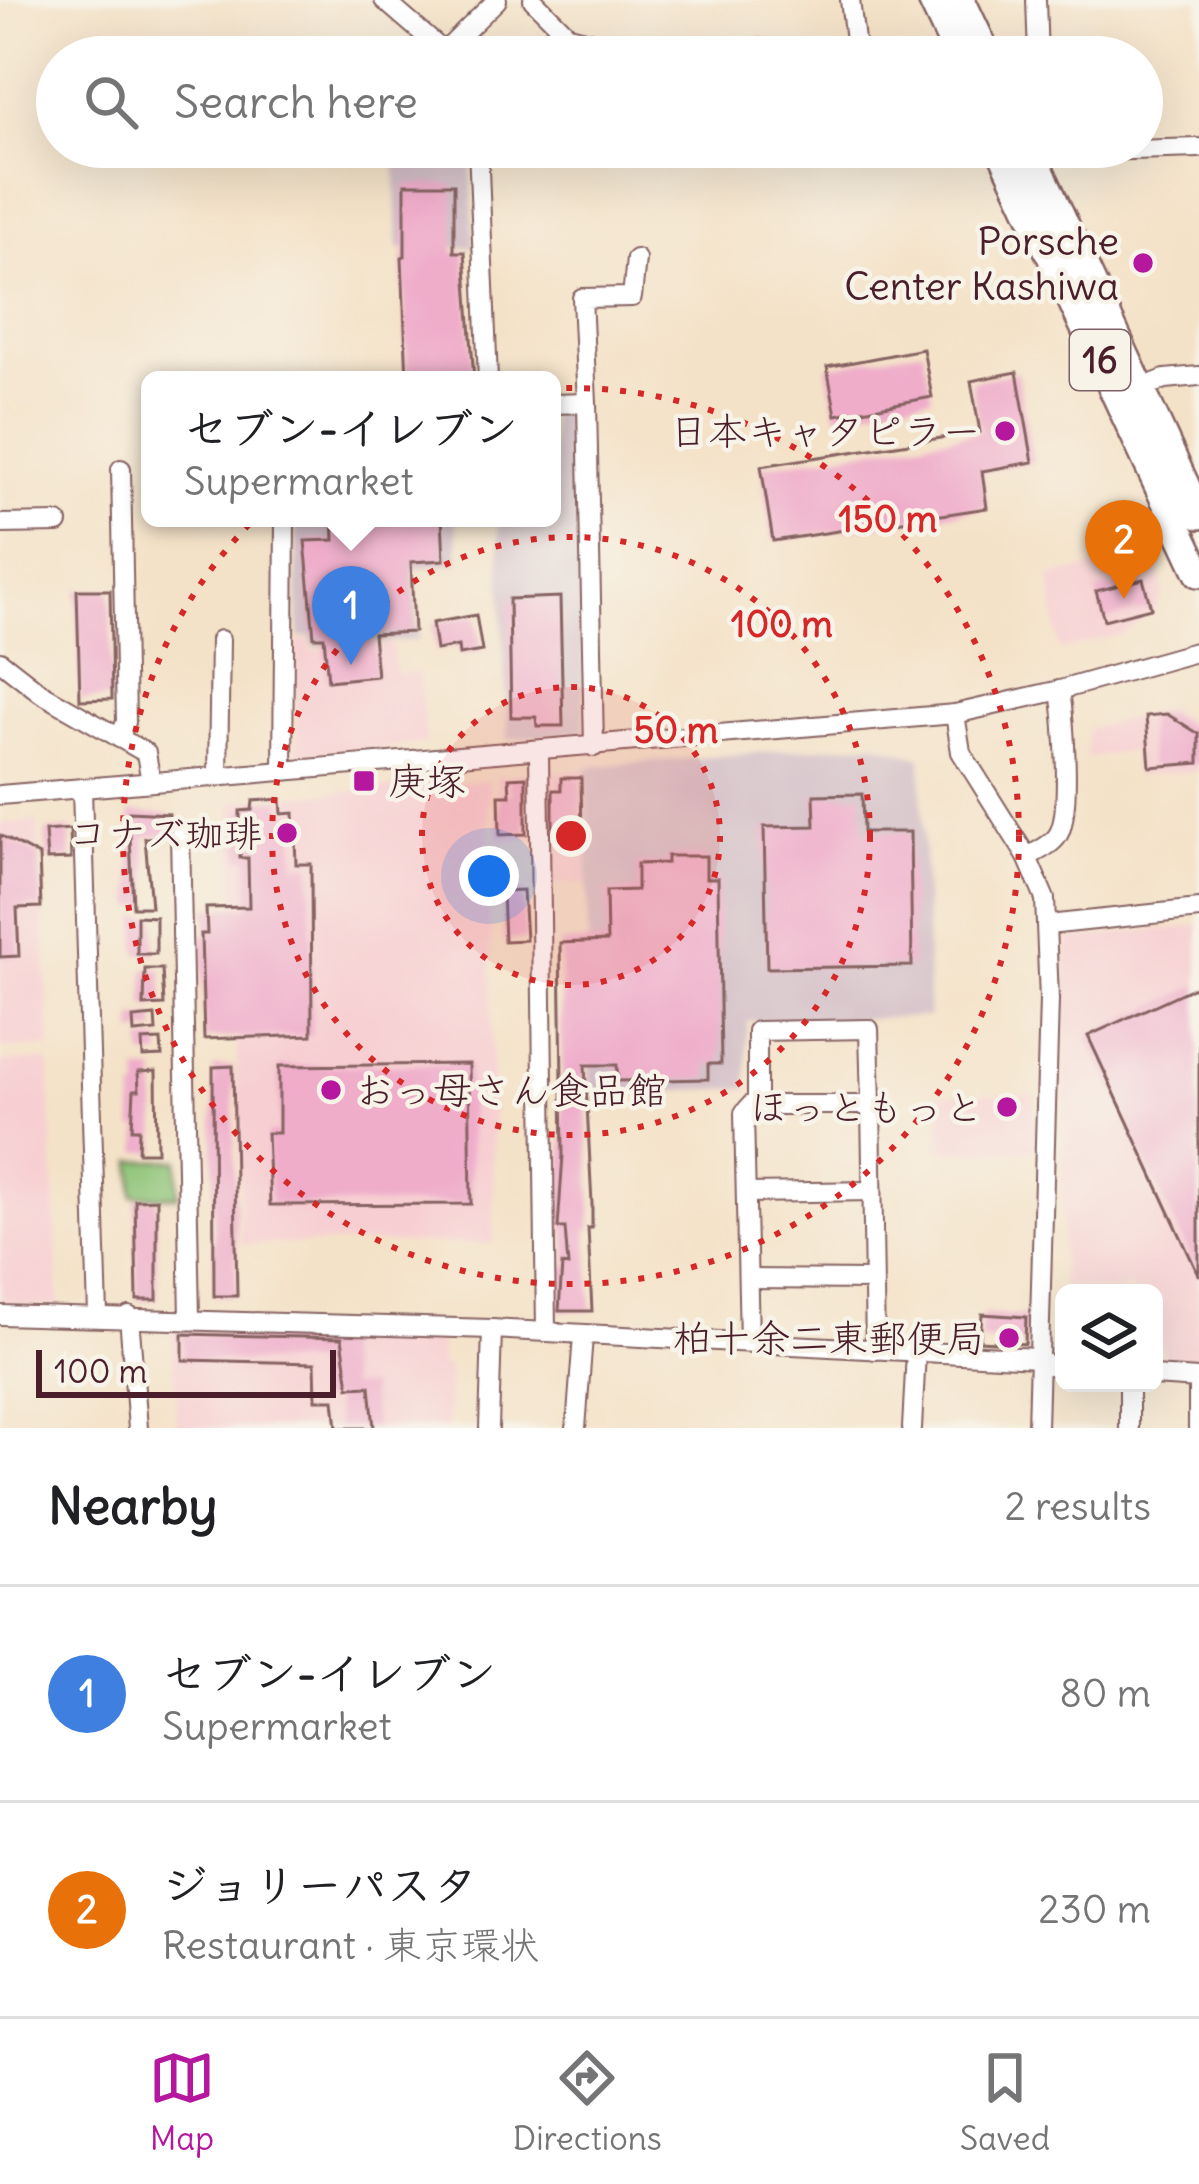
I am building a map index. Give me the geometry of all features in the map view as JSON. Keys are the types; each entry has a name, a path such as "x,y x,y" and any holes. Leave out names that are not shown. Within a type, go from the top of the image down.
{"highway":[{"path":"932,0 948,36"},
{"path":"961,0 978,36"},
{"name":"16","path":"1011,168 1199,515"},
{"name":"16","path":"1038,168 1199,573"}],"street":[{"path":"384,0 426,36"},
{"path":"464,36 497,0"},
{"path":"533,0 569,36"},
{"path":"850,0 854,36"},
{"path":"1036,0 1037,36"},
{"path":"1163,148 1199,148"},
{"path":"479,168 488,371"},
{"path":"594,747 582,298 632,297 636,259"},
{"path":"1130,393 1165,379 1199,376"},
{"path":"561,404 587,403"},
{"path":"119,738 126,722 121,469"},
{"path":"0,524 58,523"},
{"path":"283,770 285,527"},
{"path":"218,776 220,640"},
{"path":"0,795 955,714 1199,651"},
{"path":"0,661 40,693 146,753 151,782"},
{"path":"1028,857 1056,839 1063,824 1066,734 1060,690"},
{"path":"955,714 961,752 1028,857 1045,899 1048,925 1037,1428"},
{"path":"539,752 546,1332"},
{"path":"82,789 86,1319"},
{"path":"180,834 190,1318"},
{"path":"1048,925 1199,909"},
{"path":"757,1106 758,1031 869,1029 874,1350"},
{"path":"749,1342 744,1113 751,1105 871,1105"},
{"path":"747,1193 872,1191"},
{"path":"748,1279 874,1280"},
{"path":"0,1315 35,1320 129,1316 492,1329 1038,1358 1055,1365"},
{"path":"129,1316 138,1428"},
{"path":"489,1428 492,1329"},
{"path":"576,1428 584,1336"},
{"path":"912,1428 916,1352"},
{"path":"1163,1377 1198,1379 1198,1428"},
{"path":"1129,1392 1129,1428"}],"shaded area":[{"path":"396,168 472,168 474,247 398,249"},
{"path":"561,407 578,413 585,732 508,739 498,527 561,527"},
{"path":"296,527 457,527 459,564 414,569 418,640 313,647 310,637 299,637"},
{"path":"1155,553 1163,593 1153,612 1123,634 1059,650 1050,577"},
{"path":"309,640 311,651 392,644 396,674 418,673 427,743 296,756 297,641"},
{"path":"1167,709 1199,728 1199,771 1135,776 1131,751 1086,758 1088,729"},
{"path":"875,743 921,758 929,1017 747,1021 747,1088 590,1093 586,767"},
{"path":"584,770 586,884 550,884 549,772"},
{"path":"532,774 533,840 497,841 496,776"},
{"path":"489,780 494,1243 241,1244 232,801"},
{"path":"37,821 51,1047 0,1048 0,824"},
{"path":"1199,925 1199,1371 1173,1369 1163,1350 1163,1284 1061,1284 1067,939"},
{"path":"49,1061 59,1306 0,1305 0,1062"},
{"path":"940,1094 1034,1094 1034,1151 940,1151"},
{"path":"171,1321 439,1332 440,1365 448,1367 448,1428 177,1428"}],"green space":[{"path":"178,1160 178,1196 133,1196 133,1161"}],"building":[{"path":"405,184 454,184 454,252 465,252 473,371 407,371"},
{"path":"923,349 932,397 836,415 827,367"},
{"path":"1017,372 1033,462 982,471 987,508 773,541 761,466 980,432 971,381"},
{"path":"333,527 442,527 444,560 411,562 414,632 373,634 377,676 328,681 324,637 314,637 305,541 334,540"},
{"path":"1143,579 1151,608 1104,620 1096,591"},
{"path":"77,590 110,590 112,699 80,700"},
{"path":"560,597 563,726 537,726 536,717 511,717 509,599"},
{"path":"476,615 482,651 459,655 458,646 436,650 432,623"},
{"path":"1167,714 1199,734 1199,763 1150,767 1146,716"},
{"path":"526,777 526,834 500,835 499,795 510,795 509,778"},
{"path":"561,778 581,778 582,837 555,837 553,833 553,790 561,790"},
{"path":"862,794 863,832 910,832 912,966 767,968 764,827 815,826 814,795"},
{"path":"281,799 282,814 294,813 296,864 311,864 312,1035 204,1039 201,934 207,934 206,908 249,907 248,858 240,858 240,811 252,810 253,801"},
{"path":"129,812 169,814 167,836 145,838 151,907 133,907"},
{"path":"70,829 71,859 47,860 45,831"},
{"path":"0,835 39,856 41,907 17,908 19,956 0,957"},
{"path":"667,856 706,856 706,878 718,878 721,1064 708,1064 708,1079 618,1081 617,1065 585,1065 592,1311 559,1311 562,1265 568,1266 565,1228 558,1228 563,1155 560,943 607,941 606,891 637,890 637,864 667,863"},
{"path":"523,890 526,940 504,941 502,891"},
{"path":"137,916 156,917 156,954 137,954"},
{"path":"145,969 162,969 164,1005 144,1006"},
{"path":"1199,985 1199,1276 1088,1036"},
{"path":"155,1016 156,1031 134,1033 133,1018"},
{"path":"161,1040 162,1056 143,1057 142,1041"},
{"path":"469,1064 471,1204 270,1205 267,1133 279,1133 279,1066"},
{"path":"233,1066 237,1296 214,1296 213,1067"},
{"path":"156,1071 157,1152 138,1152 139,1129 132,1129 138,1072"},
{"path":"157,1199 157,1300 137,1300 135,1200"},
{"path":"982,1314 1026,1317 1025,1344 980,1341"},
{"path":"183,1334 342,1338 349,1387 370,1386 374,1428 337,1428 334,1400 316,1400 315,1363 183,1360"}],"place":[{"name":"Porsche Center Kashiwa","path":"1143,263"},
{"name":"日本キャタピラー","path":"1005,431"},
{"name":"ジョリーパスタ","path":"1124,599"},
{"name":"セブン-イレブン","path":"351,665"},
{"name":"庚塚","path":"364,781"},
{"name":"コナズ珈琲","path":"287,833"},
{"name":"おっ母さん食品館","path":"331,1090"},
{"name":"ほっともっと","path":"1007,1107"},
{"name":"柏十余二東郵便局","path":"1009,1338"}]}
